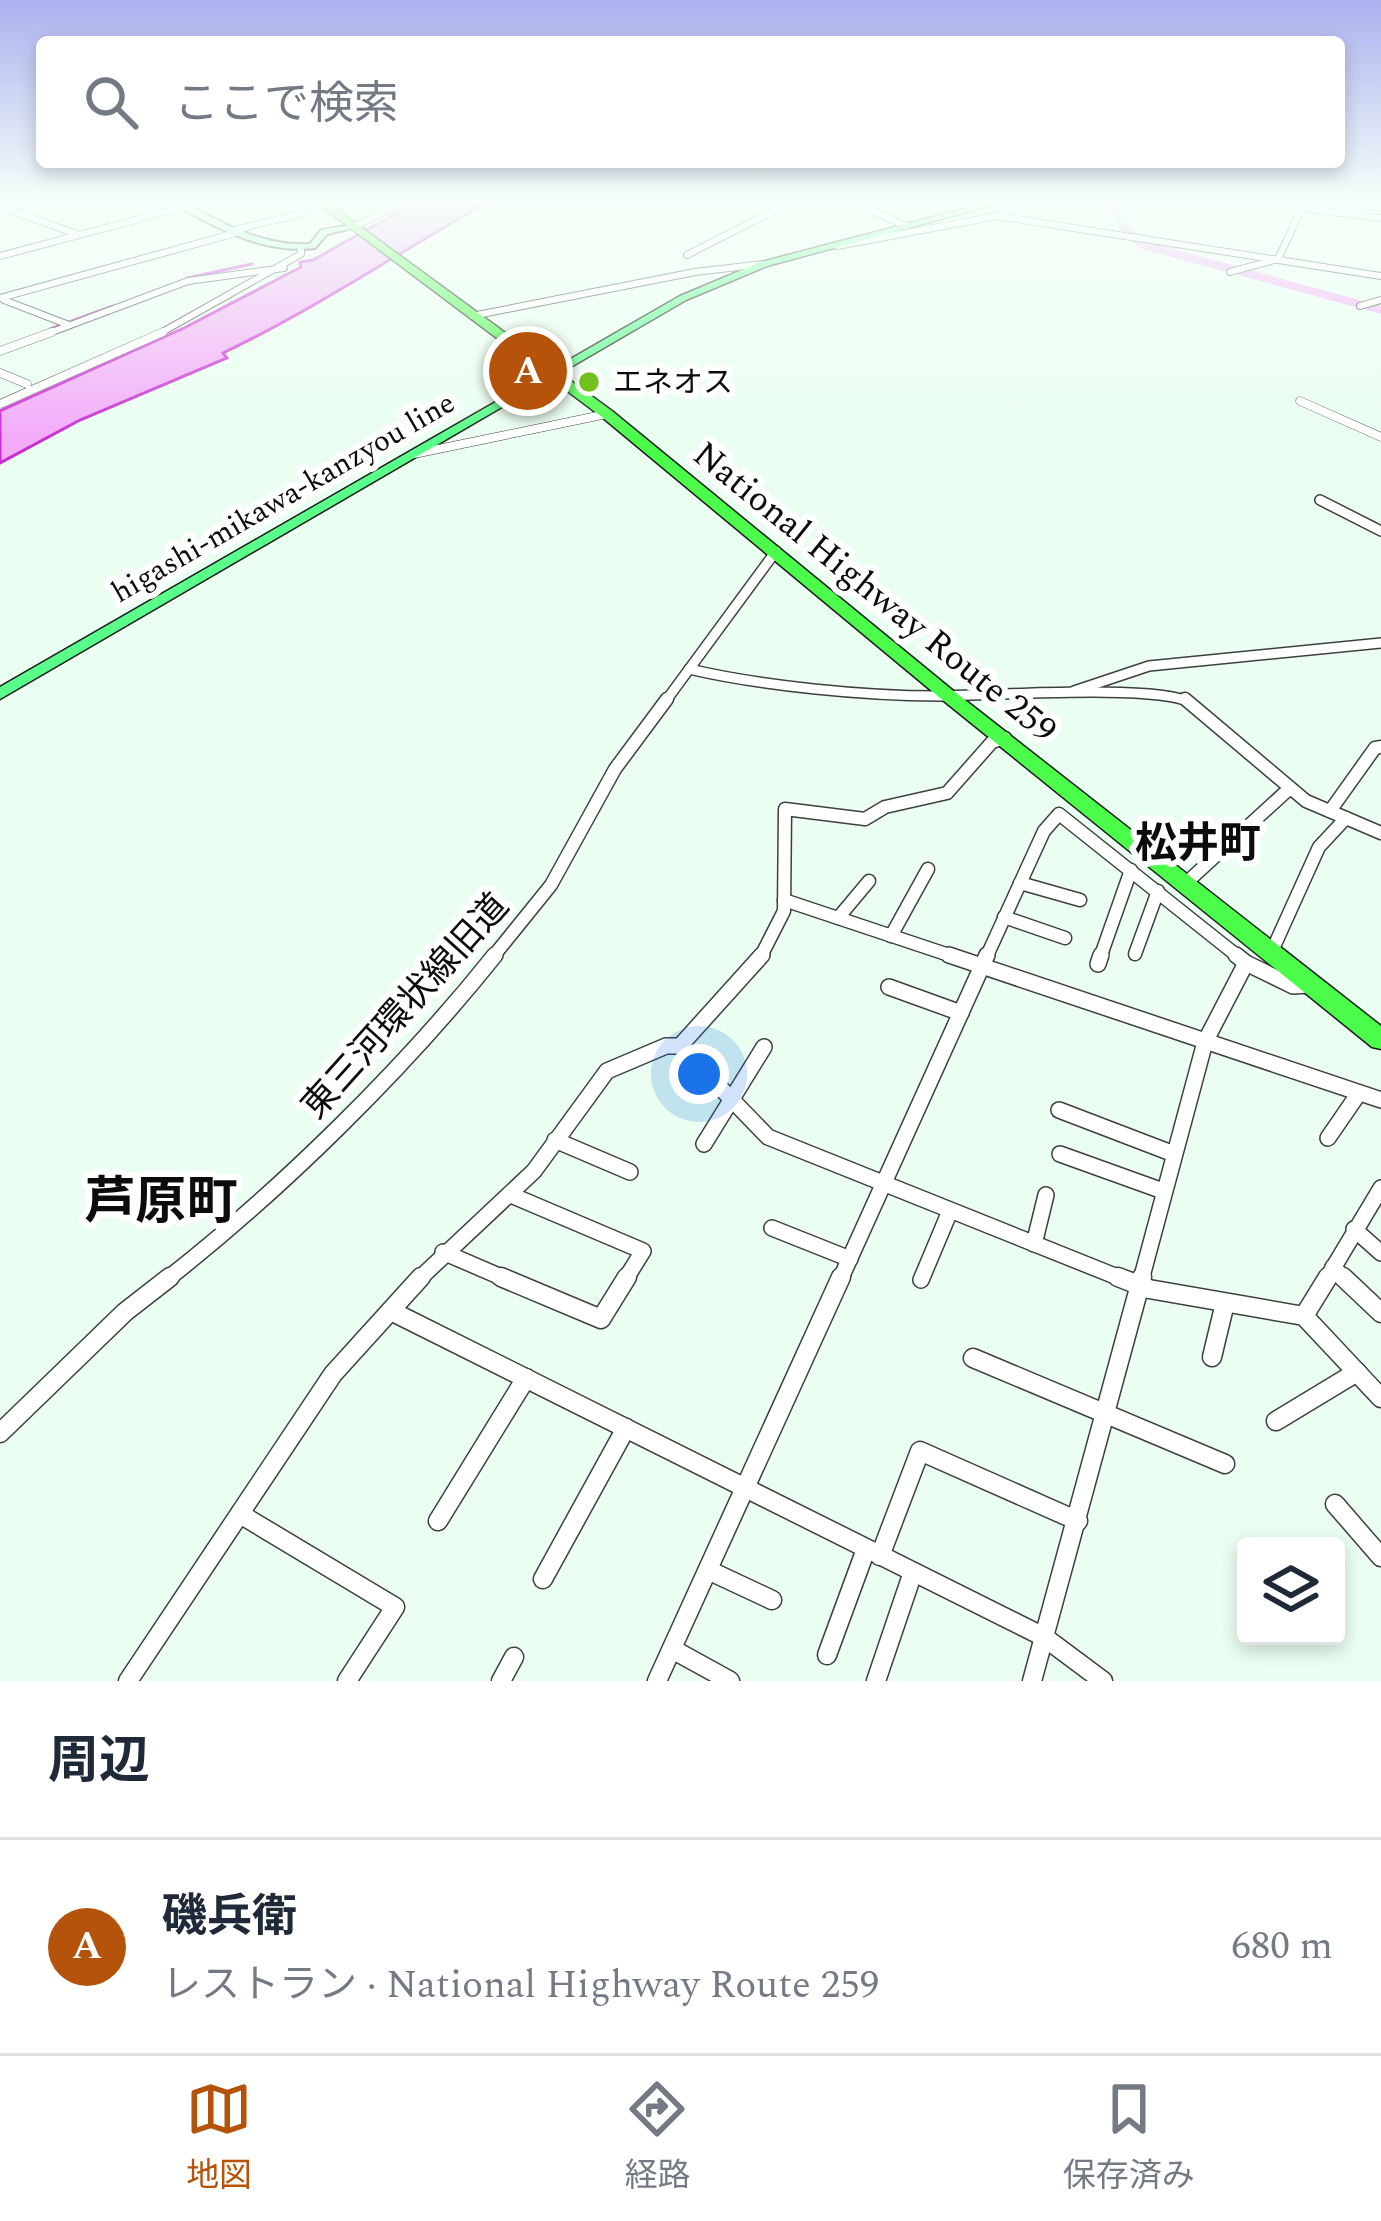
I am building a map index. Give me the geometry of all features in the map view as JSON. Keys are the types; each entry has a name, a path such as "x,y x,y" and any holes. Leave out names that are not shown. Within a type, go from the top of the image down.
{"highway":[{"name":"National Highway Route 259","path":"428,281 607,414 945,693 1381,1040"}],"main road":[{"name":"higashi-mikawa-kanzyou line","path":"0,694 683,298 719,281"}],"street":[{"path":"59,281 0,298 67,324"},
{"path":"0,351 187,281"},
{"path":"0,404 261,281"},
{"path":"472,316 652,281"},
{"path":"1360,305 1379,300"},
{"path":"0,373 27,384"},
{"path":"1300,401 1381,437"},
{"path":"414,454 607,414"},
{"path":"1320,500 1381,531"},
{"name":"東三河環状線旧道","path":"0,1433 125,1312 247,1216 462,996 551,885 616,769 776,551"},
{"path":"1061,695 1149,666 1381,643"},
{"path":"689,669 724,677 889,693 1184,698 1290,788 1381,832"},
{"path":"680,1046 768,949 784,900 785,809 866,819 885,807 947,793 992,742 1005,738"},
{"path":"1330,811 1375,748 1381,747"},
{"path":"1186,883 1290,788"},
{"path":"658,1681 1043,831 1059,814 1246,963 1293,986 1312,985"},
{"path":"1271,951 1319,847 1346,818"},
{"path":"891,936 928,868"},
{"path":"1098,964 1131,870"},
{"path":"838,918 868,881"},
{"path":"1020,883 1080,901"},
{"path":"1135,954 1158,891"},
{"path":"784,900 1381,1100"},
{"path":"1004,917 1065,938"},
{"path":"1032,1681 1205,1042 1246,963"},
{"path":"889,987 961,1013"},
{"path":"134,1679 333,1375 442,1252 511,1195 607,1071 666,1046 680,1046 768,1137 1137,1284 1304,1316 1381,1398"},
{"path":"704,1144 764,1047"},
{"path":"1328,1138 1359,1093"},
{"path":"1059,1110 1174,1154"},
{"path":"555,1140 630,1172"},
{"path":"1060,1154 1163,1191"},
{"path":"1304,1316 1381,1188"},
{"path":"442,1252 601,1319 643,1251 511,1195"},
{"path":"1034,1244 1046,1195"},
{"path":"922,1280 950,1210"},
{"path":"772,1228 850,1259"},
{"path":"1354,1229 1381,1252"},
{"path":"1333,1267 1381,1312"},
{"path":"1212,1358 1225,1303"},
{"path":"391,1311 1044,1637 1103,1681"},
{"path":"973,1358 1225,1464"},
{"path":"1276,1421 1358,1372"},
{"path":"438,1521 526,1378"},
{"path":"543,1579 626,1428"},
{"path":"827,1655 920,1450 1078,1521"},
{"path":"1335,1504 1381,1557"},
{"path":"240,1514 395,1606 347,1681"},
{"path":"708,1570 772,1600"},
{"path":"876,1681 913,1572"},
{"path":"672,1649 730,1681"},
{"path":"501,1681 514,1657"}],"shaded area":[{"path":"273,281 353,281 223,353 227,358 80,420 0,463 0,411 184,328"}],"waterway":[{"path":"1277,281 1381,310"},
{"path":"50,329 113,306"}],"place":[{"name":"磯兵衛","path":"528,371"},
{"name":"エネオス","path":"589,382"}],"district":[{"name":"松井町","path":"1198,842"},
{"name":"芦原町","path":"161,1200"}]}
